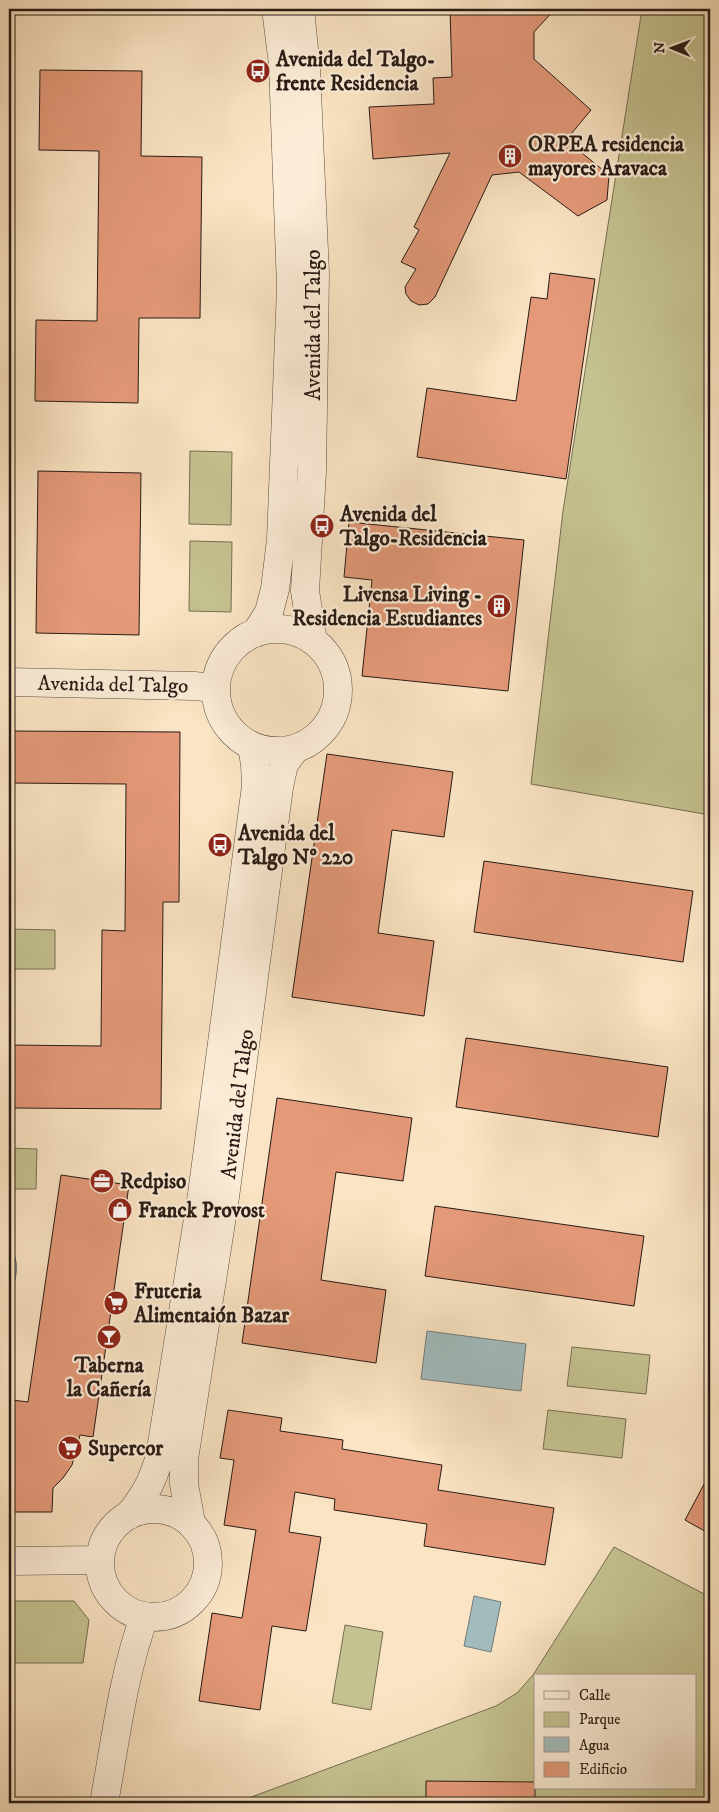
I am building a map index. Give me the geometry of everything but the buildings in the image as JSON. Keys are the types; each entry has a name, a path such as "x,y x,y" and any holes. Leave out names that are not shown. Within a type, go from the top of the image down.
{"street":[{"name":"Avenida del Talgo","path":"256,633 269,612 281,540 291,288 283,64 276,9"},
{"name":"Avenida del Talgo","path":"300,9 306,69 315,274 312,472 305,591 313,641"},
{"path":"276,629 295,632 313,641 325,652 333,666 337,681 337,698 333,714 324,729 312,740 296,748 281,751 266,750 252,746 237,736 225,722 218,706 216,688 219,670 228,654 240,641 256,633 276,629"},
{"name":"Avenida del Talgo","path":"9,682 216,688"},
{"name":"Avenida del Talgo","path":"129,1515 152,1482 160,1456 192,1256 249,846 256,786 252,746"},
{"name":"Avenida del Talgo","path":"191,1523 184,1484 184,1460 225,1196 280,788 284,764 296,748"},
{"path":"145,1509 161,1509 178,1514 191,1523 203,1538 208,1556 208,1576 200,1593 188,1607 171,1616 144,1618 122,1607 110,1596 102,1582 99,1560 107,1536 116,1524 129,1515 145,1509"},
{"path":"9,1561 99,1560"},
{"path":"104,1803 130,1664 144,1618"}],"green space":[{"path":"642,9 710,9 710,815 531,784 563,511"},
{"path":"190,451 232,452 231,525 189,524"},
{"path":"190,541 232,542 231,612 189,611"},
{"path":"9,929 55,930 55,969 9,969"},
{"path":"9,1148 37,1149 36,1189 9,1189"},
{"path":"572,1347 650,1355 646,1394 567,1386"},
{"path":"548,1410 626,1419 622,1458 543,1449"},
{"path":"614,1547 710,1597 710,1803 238,1803 496,1706 517,1693 533,1675"},
{"path":"9,1601 74,1601 89,1620 83,1663 9,1663"},
{"path":"345,1625 383,1632 371,1710 332,1703"}],"water":[{"path":"9,1248 15,1258 16,1276 9,1294"},
{"path":"427,1331 526,1344 521,1391 421,1379"},
{"path":"474,1596 501,1602 491,1652 464,1646"}],"place":[{"name":"Avenida del Talgo- frente Residencia","path":"258,71"},
{"name":"ORPEA residencia mayores Aravaca","path":"510,156"},
{"name":"Avenida del Talgo-Residencia","path":"322,526"},
{"name":"Livensa Living - Residencia Estudiantes","path":"499,606"},
{"name":"Avenida del Talgo Nº 220","path":"220,845"},
{"name":"Redpiso","path":"102,1181"},
{"name":"Franck Provost","path":"120,1210"},
{"name":"Fruteria Alimentaión Bazar","path":"116,1303"},
{"name":"Taberna la Cañería","path":"109,1337"},
{"name":"Supercor","path":"70,1448"}]}
